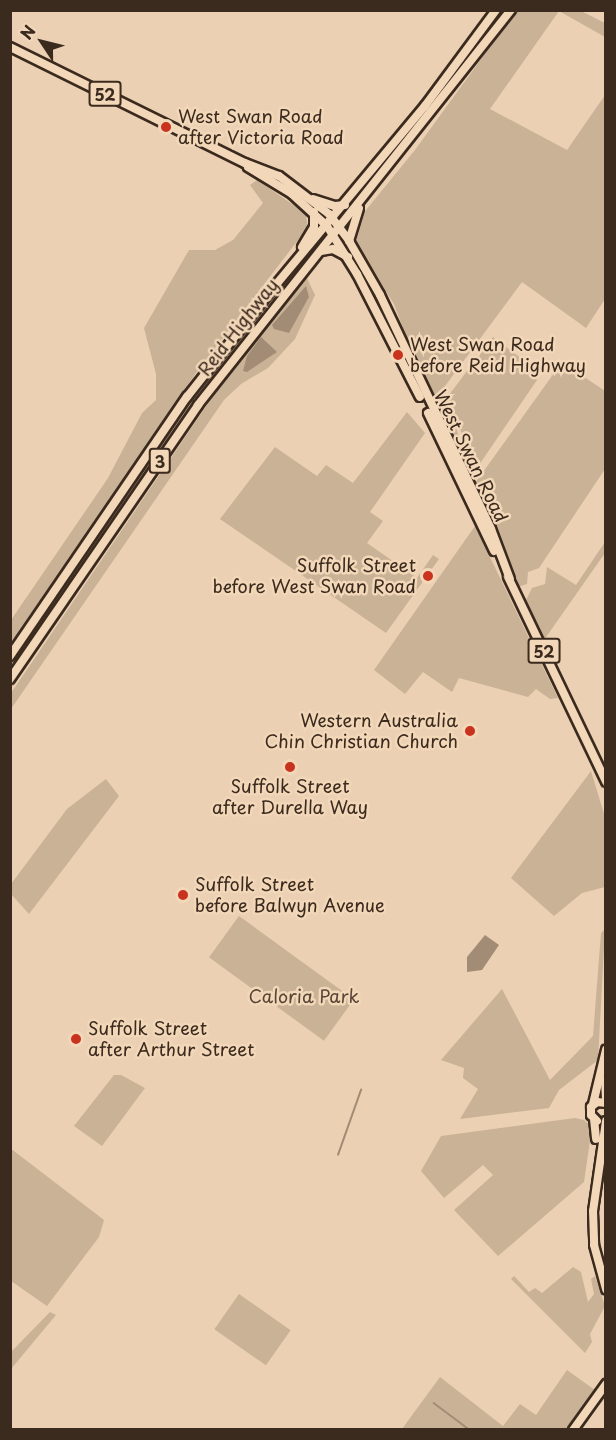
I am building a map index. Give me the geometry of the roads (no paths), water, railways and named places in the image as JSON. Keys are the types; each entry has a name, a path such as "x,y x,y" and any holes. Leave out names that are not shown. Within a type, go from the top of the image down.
{"highway":[{"name":"Reid Highway","path":"10,656 187,398 298,259 330,223 496,10"},
{"name":"Reid Highway","path":"10,680 198,405 320,251 360,205 511,10"},
{"path":"313,199 335,206 345,204"},
{"path":"350,241 360,205"},
{"path":"298,259 314,227 314,212"},
{"path":"320,251 333,249 348,257"}],"main road":[{"name":"West Swan Road","path":"10,47 245,163 279,176 313,199 337,232 510,579 606,782"},
{"name":"West Swan Road","path":"245,163 330,223"},
{"name":"West Swan Road","path":"337,232 350,241 462,469 510,579"},
{"path":"606,1050 590,1111 597,1131 594,1245 606,1289"},
{"path":"593,1104 606,1102 606,1078"},
{"path":"594,1119 606,1120 595,1176"},
{"path":"573,1430 606,1384"}],"waterway":[{"path":"338,1155 361,1090"},
{"path":"434,1403 470,1430"}],"place":[{"name":"West Swan Road after Victoria Road","path":"166,127"},
{"name":"West Swan Road before Reid Highway","path":"398,355"},
{"name":"Suffolk Street before West Swan Road","path":"428,576"},
{"name":"Western Australia Chin Christian Church","path":"470,731"},
{"name":"Suffolk Street after Durella Way","path":"290,767"},
{"name":"Suffolk Street before Balwyn Avenue","path":"183,895"},
{"name":"Suffolk Street after Arthur Street","path":"76,1039"}],"park label":[{"name":"Caloria Park","path":"304,996"}]}
